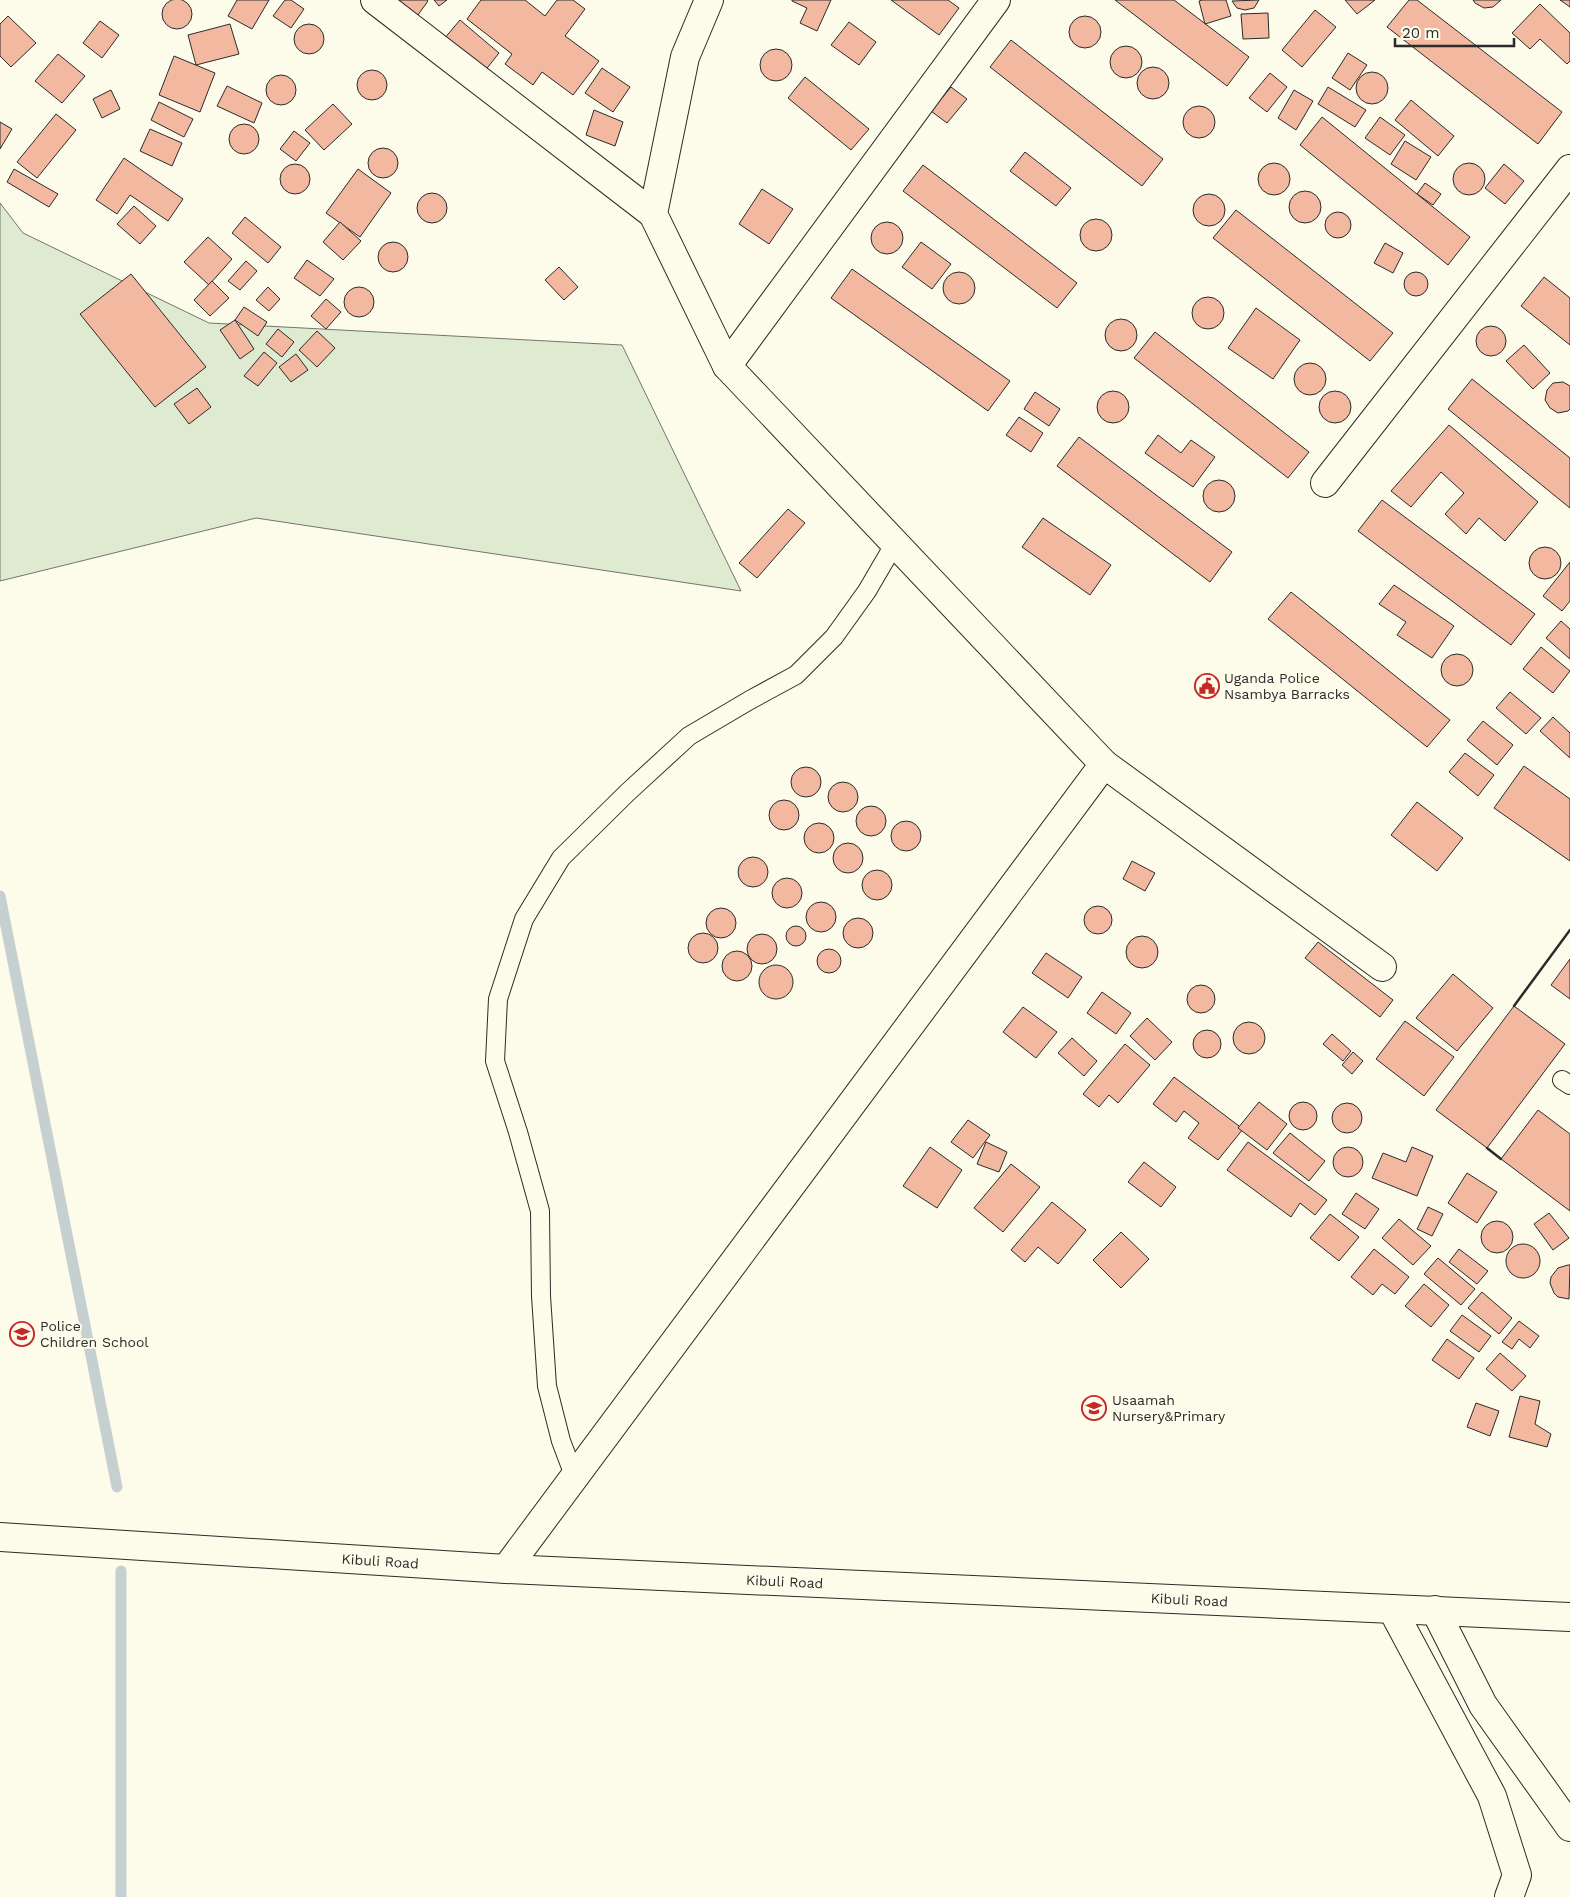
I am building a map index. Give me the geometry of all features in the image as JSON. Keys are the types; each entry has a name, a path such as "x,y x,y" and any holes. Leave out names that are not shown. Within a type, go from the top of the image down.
{"main road":[{"path":"375,0 653,214 727,366 1104,764 1382,967"},
{"path":"653,214 685,57 709,0"},
{"path":"727,366 996,0"},
{"path":"1325,483 1570,169"},
{"path":"506,1569 1104,764"},
{"name":"Kibuli Road","path":"0,1538 506,1569 1570,1617"},
{"path":"1392,1608 1492,1796 1517,1875 1509,1897"},
{"path":"1435,1610 1482,1705 1570,1827"}],"lane":[{"path":"575,1478 561,1441 547,1386 540,1210 518,1132 494,1061 498,999 524,919 561,858 628,792 689,736 796,675 834,637 867,591 895,543"}],"green space":[{"path":"0,203 23,233 209,323 622,345 741,591 256,518 0,581"}],"building":[{"path":"177,-1 183,0 191,8 191,20 183,28 177,29 171,28 163,20 162,14 163,8 171,0"},
{"path":"237,0 269,0 252,29 228,16"},
{"path":"285,0 291,0 304,9 291,28 273,16"},
{"path":"389,0 427,0 428,1 415,19"},
{"path":"434,0 447,0 439,6"},
{"path":"481,0 525,0 545,16 557,0 573,0 585,9 565,36 599,61 573,95 542,72 533,85 505,64 512,54 467,19"},
{"path":"792,0 831,0 817,31 800,23 807,8"},
{"path":"891,0 948,0 959,8 939,35"},
{"path":"1115,0 1174,0 1249,57 1227,86"},
{"path":"1226,0 1231,16 1205,24 1199,1"},
{"path":"1259,0 1254,8 1245,10 1237,8 1232,1"},
{"path":"1345,0 1375,0 1357,14"},
{"path":"1409,0 1417,0 1562,112 1538,144 1387,27"},
{"path":"1473,0 1501,0 1493,7 1484,8"},
{"path":"1560,0 1570,0 1570,7"},
{"path":"1540,4 1570,33 1570,61 1567,64 1540,39 1530,49 1512,33"},
{"path":"1315,10 1336,27 1302,67 1282,50"},
{"path":"1268,13 1269,38 1243,39 1241,14"},
{"path":"8,16 36,43 11,67 0,56 0,24"},
{"path":"1085,16 1096,21 1101,32 1096,43 1085,48 1074,43 1069,32 1074,21"},
{"path":"460,20 499,53 484,72 444,39"},
{"path":"100,21 119,35 102,58 83,43"},
{"path":"849,22 876,42 859,65 831,45"},
{"path":"230,24 239,54 196,65 188,35"},
{"path":"309,24 315,25 323,33 323,45 315,53 309,54 303,53 295,45 294,39 295,33 303,25"},
{"path":"1011,40 1163,159 1142,186 990,67"},
{"path":"1126,46 1137,51 1142,62 1137,73 1126,78 1115,73 1110,62 1115,51"},
{"path":"776,49 787,54 792,65 787,76 776,81 765,76 760,65 765,54"},
{"path":"1348,53 1367,65 1350,90 1332,78"},
{"path":"58,54 85,76 62,103 35,81"},
{"path":"174,56 215,73 200,112 159,95"},
{"path":"1153,67 1164,72 1169,83 1164,94 1153,99 1142,94 1137,83 1142,72"},
{"path":"602,68 630,87 613,112 585,93"},
{"path":"372,70 383,74 387,85 383,96 372,100 361,96 357,85 361,74"},
{"path":"1372,72 1383,77 1388,88 1383,99 1372,104 1361,99 1356,88 1361,77"},
{"path":"1270,73 1287,87 1267,112 1249,98"},
{"path":"281,75 287,76 295,84 295,96 287,104 281,105 275,104 267,96 266,90 267,84 275,76"},
{"path":"805,77 869,129 851,150 788,98"},
{"path":"227,86 262,103 254,123 217,106"},
{"path":"951,87 967,99 947,123 931,111"},
{"path":"1328,87 1366,110 1355,127 1318,104"},
{"path":"111,90 120,109 102,118 93,99"},
{"path":"1294,90 1313,101 1296,130 1278,118"},
{"path":"1411,100 1454,136 1438,156 1395,120"},
{"path":"159,102 193,119 184,137 151,120"},
{"path":"333,104 352,124 324,150 305,130"},
{"path":"1199,106 1210,111 1215,122 1210,133 1199,138 1188,133 1183,122 1188,111"},
{"path":"594,110 623,122 615,146 586,135"},
{"path":"56,114 76,130 37,178 17,162"},
{"path":"1322,117 1470,237 1448,265 1300,145"},
{"path":"1380,117 1405,135 1390,155 1365,138"},
{"path":"0,122 12,129 0,149"},
{"path":"244,124 250,125 258,133 258,145 250,153 244,154 238,153 230,145 229,139 230,133 238,125"},
{"path":"150,129 182,143 172,166 140,151"},
{"path":"294,131 310,143 296,161 280,149"},
{"path":"1405,141 1431,157 1416,180 1391,164"},
{"path":"383,148 394,152 398,163 394,174 383,178 372,174 368,163 372,152"},
{"path":"1025,152 1071,188 1056,206 1010,171"},
{"path":"124,158 183,199 168,221 130,195 117,214 96,200"},
{"path":"1274,163 1285,168 1290,179 1285,190 1274,195 1263,190 1258,179 1263,168"},
{"path":"1469,163 1480,168 1485,179 1480,190 1469,195 1458,190 1453,179 1458,168"},
{"path":"295,164 306,168 310,179 306,190 295,194 284,190 280,179 284,168"},
{"path":"1504,164 1524,181 1505,204 1485,188"},
{"path":"923,165 1077,283 1057,308 903,191"},
{"path":"14,169 58,194 49,207 7,182"},
{"path":"358,169 391,193 360,237 326,213"},
{"path":"1425,183 1441,194 1433,205 1417,194"},
{"path":"762,189 793,209 769,244 739,224"},
{"path":"1305,191 1316,196 1321,207 1316,218 1305,223 1294,218 1289,207 1294,196"},
{"path":"432,193 438,194 446,202 446,214 438,222 432,223 426,222 418,214 417,208 418,202 426,194"},
{"path":"1209,194 1215,195 1220,199 1224,204 1224,216 1220,221 1215,225 1209,226 1203,225 1198,221 1194,216 1193,210 1194,204 1198,199 1203,195"},
{"path":"134,206 156,226 140,244 117,224"},
{"path":"1236,210 1393,333 1370,361 1213,238"},
{"path":"1338,212 1348,215 1351,225 1348,235 1338,238 1328,235 1325,225 1328,215"},
{"path":"245,217 281,247 268,263 232,233"},
{"path":"1096,219 1107,224 1112,235 1107,246 1096,251 1085,246 1080,235 1085,224"},
{"path":"340,222 361,241 343,260 323,242"},
{"path":"887,222 898,227 903,238 898,249 887,254 876,249 871,238 876,227"},
{"path":"208,237 232,259 209,285 184,262"},
{"path":"393,242 399,243 407,251 407,263 399,271 393,272 387,271 379,263 378,257 379,251 387,243"},
{"path":"921,242 951,264 932,289 902,267"},
{"path":"1385,243 1403,253 1393,273 1374,263"},
{"path":"307,260 334,279 320,296 294,278"},
{"path":"246,261 257,271 240,290 228,281"},
{"path":"559,267 578,287 564,300 545,280"},
{"path":"852,269 1010,381 988,411 831,298"},
{"path":"959,272 970,277 975,288 970,299 959,304 948,299 943,288 948,277"},
{"path":"1416,272 1421,273 1427,279 1427,289 1421,295 1416,296 1411,295 1405,289 1404,284 1405,279 1411,273"},
{"path":"131,274 206,367 155,407 80,314"},
{"path":"1544,277 1570,298 1570,345 1521,306"},
{"path":"212,281 229,298 210,316 194,300"},
{"path":"268,287 280,299 269,311 256,300"},
{"path":"359,287 365,288 373,296 373,308 365,316 359,317 353,316 345,308 344,302 345,296 353,288"},
{"path":"1208,297 1219,302 1224,313 1219,324 1208,329 1197,324 1192,313 1197,302"},
{"path":"326,299 341,312 326,329 311,316"},
{"path":"244,307 267,322 258,336 235,320"},
{"path":"1256,308 1300,340 1273,379 1228,348"},
{"path":"1121,319 1132,324 1137,335 1132,346 1121,351 1110,346 1105,335 1110,324"},
{"path":"235,320 254,349 240,359 220,330"},
{"path":"1491,326 1502,330 1506,341 1502,352 1491,356 1480,352 1476,341 1480,330"},
{"path":"278,329 294,342 282,357 266,344"},
{"path":"317,331 335,348 317,367 299,350"},
{"path":"1155,332 1309,452 1288,478 1134,358"},
{"path":"1524,345 1550,373 1533,389 1506,361"},
{"path":"264,352 277,363 258,386 244,376"},
{"path":"296,354 308,370 291,382 279,367"},
{"path":"1310,363 1321,368 1326,379 1321,390 1310,395 1299,390 1294,379 1299,368"},
{"path":"1472,379 1570,458 1570,508 1448,409"},
{"path":"1563,382 1570,386 1570,409 1558,413 1550,408 1545,400 1547,390 1553,383"},
{"path":"197,388 211,407 189,424 174,404"},
{"path":"1113,391 1124,396 1129,407 1124,418 1113,423 1102,418 1097,407 1102,396"},
{"path":"1335,391 1346,396 1351,407 1346,418 1335,423 1324,418 1319,407 1324,396"},
{"path":"1035,392 1060,409 1049,426 1024,409"},
{"path":"1019,417 1043,433 1031,452 1006,435"},
{"path":"1449,425 1538,502 1505,541 1479,518 1466,534 1445,514 1464,493 1441,472 1411,507 1391,491"},
{"path":"1158,435 1181,453 1191,440 1215,457 1193,487 1145,453"},
{"path":"1079,437 1232,552 1210,582 1057,466"},
{"path":"1219,480 1230,485 1235,496 1230,507 1219,512 1208,507 1203,496 1208,485"},
{"path":"1382,500 1535,614 1511,645 1358,531"},
{"path":"788,509 805,523 757,578 739,563"},
{"path":"1043,518 1111,565 1090,595 1022,547"},
{"path":"1545,547 1556,552 1561,563 1556,574 1545,579 1534,574 1529,563 1534,552"},
{"path":"1570,562 1570,601 1562,611 1543,596"},
{"path":"1394,585 1454,626 1432,658 1397,635 1406,622 1379,604"},
{"path":"1291,592 1450,720 1427,747 1268,619"},
{"path":"1561,621 1570,629 1570,659 1546,638"},
{"path":"1541,647 1570,671 1553,693 1523,669"},
{"path":"1457,654 1468,659 1473,670 1468,681 1457,686 1446,681 1441,670 1446,659"},
{"path":"1510,692 1541,718 1526,734 1496,708"},
{"path":"1553,717 1570,733 1570,758 1540,731"},
{"path":"1483,721 1513,745 1497,765 1467,740"},
{"path":"1465,753 1494,775 1478,796 1449,772"},
{"path":"1524,766 1570,799 1570,861 1494,808"},
{"path":"806,767 817,771 821,782 817,793 806,797 795,793 791,782 795,771"},
{"path":"843,782 854,786 858,797 854,808 843,812 832,808 828,797 832,786"},
{"path":"784,800 795,804 799,815 795,826 784,830 773,826 769,815 773,804"},
{"path":"1417,802 1463,838 1437,871 1391,835"},
{"path":"871,806 877,807 885,815 885,827 877,835 871,836 865,835 857,827 856,821 857,815 865,807"},
{"path":"906,821 912,822 920,830 920,842 912,850 906,851 900,850 892,842 891,836 892,830 900,822"},
{"path":"819,823 825,824 833,832 833,844 825,852 819,853 813,852 805,844 804,838 805,832 813,824"},
{"path":"848,843 859,847 863,858 859,869 848,873 837,869 833,858 837,847"},
{"path":"753,857 764,861 768,872 764,883 753,887 742,883 738,872 742,861"},
{"path":"1132,861 1155,873 1145,891 1123,879"},
{"path":"877,870 883,871 891,879 891,891 883,899 877,900 871,899 863,891 862,885 863,879 871,871"},
{"path":"787,878 798,882 802,893 798,904 787,908 776,904 772,893 776,882"},
{"path":"821,902 827,903 835,911 835,923 827,931 821,932 815,931 807,923 806,917 807,911 815,903"},
{"path":"1098,906 1108,910 1112,920 1108,930 1098,934 1088,930 1084,920 1088,910"},
{"path":"721,908 732,912 736,923 732,934 721,938 710,934 706,923 710,912"},
{"path":"858,918 864,919 872,927 872,939 864,947 858,948 852,947 844,939 843,933 844,927 852,919"},
{"path":"796,926 803,929 806,936 803,943 796,946 789,943 786,936 789,929"},
{"path":"703,933 714,937 718,948 714,959 703,963 692,959 688,948 692,937"},
{"path":"762,934 768,935 776,943 776,955 768,963 762,964 756,963 748,955 747,949 748,943 756,935"},
{"path":"1142,936 1154,940 1158,952 1154,964 1142,968 1130,964 1126,952 1130,940"},
{"path":"1318,942 1393,1000 1380,1017 1305,958"},
{"path":"829,949 834,950 840,956 840,966 834,972 829,973 824,972 818,966 817,961 818,956 824,950"},
{"path":"737,951 748,955 752,966 748,977 737,981 726,977 722,966 726,955"},
{"path":"1046,953 1082,977 1068,998 1032,973"},
{"path":"1570,959 1570,999 1551,985"},
{"path":"776,965 783,966 788,970 792,975 792,989 788,994 783,998 776,999 769,998 764,994 760,989 759,982 760,975 764,970 769,966"},
{"path":"1453,974 1493,1008 1457,1051 1416,1018"},
{"path":"1201,985 1211,989 1215,999 1211,1009 1201,1013 1191,1009 1187,999 1191,989"},
{"path":"1102,992 1131,1013 1116,1034 1087,1013"},
{"path":"1514,1006 1565,1044 1487,1148 1436,1110"},
{"path":"1023,1007 1057,1032 1036,1058 1003,1032"},
{"path":"1147,1018 1172,1042 1155,1060 1130,1036"},
{"path":"1405,1021 1454,1057 1424,1096 1376,1059"},
{"path":"1249,1022 1260,1027 1265,1038 1260,1049 1249,1054 1238,1049 1233,1038 1238,1027"},
{"path":"1207,1030 1217,1034 1221,1044 1217,1054 1207,1058 1197,1054 1193,1044 1197,1034"},
{"path":"1332,1034 1351,1051 1343,1061 1323,1044"},
{"path":"1072,1038 1097,1061 1084,1076 1058,1053"},
{"path":"1125,1044 1150,1065 1118,1103 1109,1095 1099,1107 1083,1094"},
{"path":"1353,1052 1363,1061 1352,1074 1342,1065"},
{"path":"1174,1077 1243,1129 1218,1160 1188,1138 1199,1123 1184,1111 1176,1122 1153,1104"},
{"path":"1259,1102 1287,1124 1267,1150 1238,1128"},
{"path":"1303,1102 1313,1106 1317,1116 1313,1126 1303,1130 1293,1126 1289,1116 1293,1106"},
{"path":"1347,1103 1358,1107 1362,1118 1358,1129 1347,1133 1336,1129 1332,1118 1336,1107"},
{"path":"1538,1110 1570,1134 1570,1211 1501,1159"},
{"path":"968,1120 990,1135 973,1158 951,1142"},
{"path":"1290,1133 1325,1161 1309,1181 1273,1153"},
{"path":"986,1142 1007,1152 999,1172 977,1164"},
{"path":"1248,1142 1327,1200 1315,1215 1300,1203 1291,1217 1227,1170"},
{"path":"930,1147 962,1170 937,1208 903,1186"},
{"path":"1348,1147 1359,1151 1363,1162 1359,1173 1348,1177 1337,1173 1333,1162 1337,1151"},
{"path":"1412,1147 1433,1156 1417,1196 1372,1178 1383,1153 1406,1162"},
{"path":"1144,1162 1176,1187 1161,1207 1128,1182"},
{"path":"1011,1164 1040,1187 1003,1232 974,1208"},
{"path":"1467,1173 1497,1192 1477,1223 1448,1203"},
{"path":"1356,1193 1379,1209 1365,1229 1342,1214"},
{"path":"1052,1202 1086,1230 1058,1264 1038,1247 1025,1262 1011,1250"},
{"path":"1428,1207 1443,1214 1432,1236 1417,1229"},
{"path":"1549,1213 1569,1238 1553,1250 1534,1224"},
{"path":"1330,1214 1359,1237 1339,1261 1310,1238"},
{"path":"1399,1219 1431,1246 1413,1265 1382,1238"},
{"path":"1497,1221 1509,1225 1513,1237 1509,1249 1497,1253 1485,1249 1481,1237 1485,1225"},
{"path":"1121,1232 1149,1259 1121,1288 1093,1260"},
{"path":"1523,1244 1530,1245 1535,1249 1539,1254 1539,1268 1535,1273 1530,1277 1523,1278 1516,1277 1511,1273 1507,1268 1506,1261 1507,1254 1511,1249 1516,1245"},
{"path":"1374,1249 1409,1277 1395,1294 1382,1284 1373,1295 1351,1277"},
{"path":"1459,1249 1488,1271 1477,1284 1449,1262"},
{"path":"1438,1258 1475,1289 1461,1305 1424,1274"},
{"path":"1570,1265 1569,1299 1558,1297 1550,1283 1551,1277 1558,1268"},
{"path":"1424,1284 1449,1305 1431,1327 1405,1306"},
{"path":"1482,1292 1512,1318 1499,1334 1468,1308"},
{"path":"1462,1315 1491,1336 1479,1352 1450,1331"},
{"path":"1519,1321 1539,1336 1530,1348 1519,1339 1512,1349 1502,1342"},
{"path":"1447,1339 1474,1358 1459,1379 1432,1360"},
{"path":"1500,1353 1526,1376 1512,1391 1486,1369"},
{"path":"1520,1396 1540,1401 1535,1424 1551,1434 1547,1447 1509,1437"},
{"path":"1476,1403 1499,1411 1490,1436 1467,1427"}],"waterway":[{"path":"0,896 117,1487"},
{"path":"121,1571 121,1897"}],"wall":[{"path":"1514,1006 1570,930"},
{"path":"1487,1148 1501,1159"}],"place":[{"name":"Uganda Police Nsambya Barracks","path":"1207,686"},
{"name":"Police Children School","path":"22,1334"},
{"name":"Usaamah Nursery&Primary","path":"1094,1408"}]}
